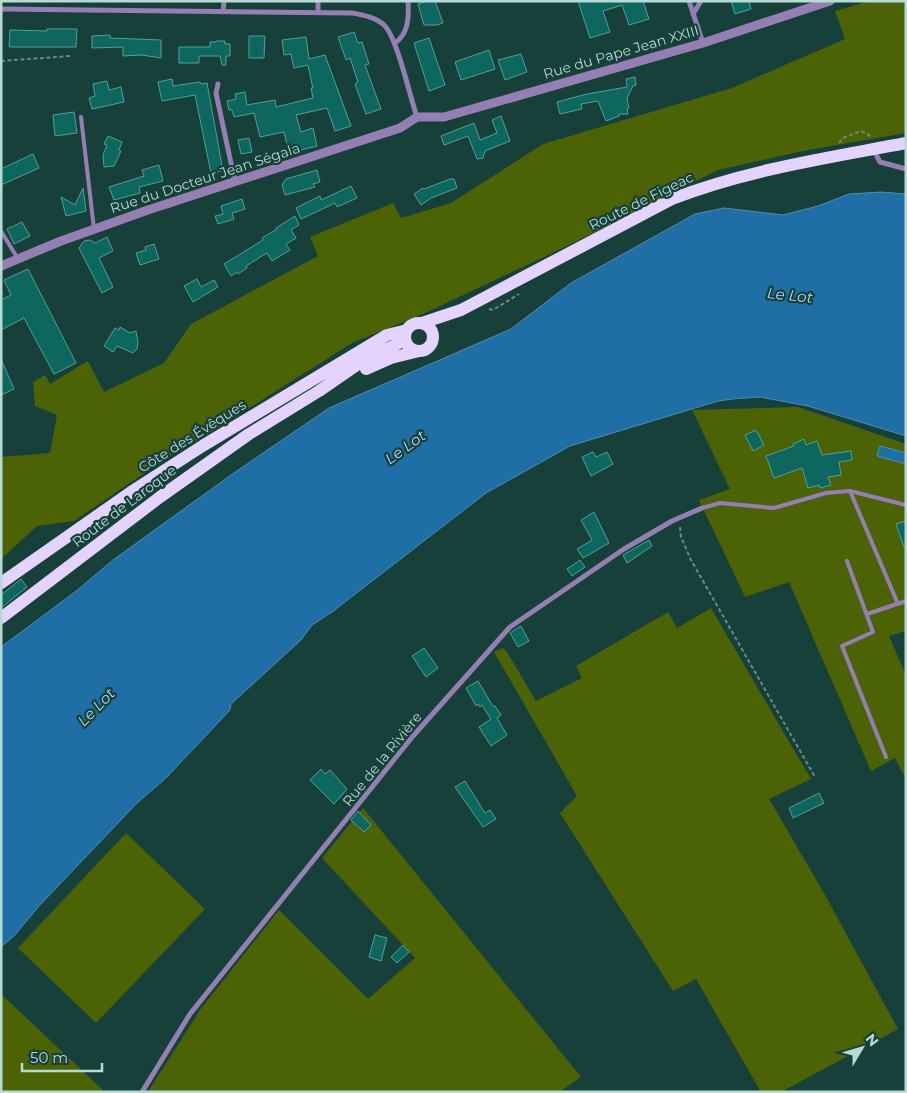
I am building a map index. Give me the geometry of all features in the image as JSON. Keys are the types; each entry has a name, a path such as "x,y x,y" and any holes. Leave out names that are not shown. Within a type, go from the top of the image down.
{"main road":[{"name":"Route de Figeac","path":"432,335 442,324 461,310 672,199 703,187 810,161 906,143"},
{"name":"Route de Figeac","path":"422,323 461,310"},
{"path":"422,323 429,328 432,335 430,344 424,350 419,351 410,348 406,335 413,324 422,323"},
{"name":"Côte des Évêques","path":"1,582 134,490 204,445 387,335 406,335"},
{"name":"Route de Laroque","path":"1,618 160,497 248,434 318,392 361,362 406,335"},
{"name":"Route de Laroque","path":"318,392 384,361 419,351"}],"street":[{"path":"223,12 224,1"},
{"path":"318,1 318,12"},
{"path":"395,43 401,39 406,30 408,1"},
{"path":"689,1 703,43"},
{"path":"693,14 702,1"},
{"name":"Rue du Pape Jean XXIII","path":"417,117 444,117 703,43 830,1"},
{"path":"1,9 352,12 372,17 385,26 395,43 417,117"},
{"path":"218,84 216,93 235,182"},
{"name":"Rue du Docteur Jean Ségala","path":"1,266 148,210 400,128 417,117"},
{"path":"873,150 880,162 906,169"},
{"name":"Rue de la Rivière","path":"142,1092 190,1014 414,736 510,627 623,550 679,518 702,508"}],"lane":[{"path":"80,117 94,230"},
{"path":"1,231 18,259"},
{"path":"702,508 720,503 774,508 826,493 850,491 906,505"},
{"path":"850,491 898,604"},
{"path":"847,561 873,632 842,646 886,757"},
{"path":"867,614 906,601"}],"path":[{"path":"1,61 70,56"},
{"path":"679,518 681,537 691,560 815,777"}],"green space":[{"path":"870,1 906,1 906,133 803,151 718,170 565,247 423,314 352,343 210,433 165,459 74,521 37,526 1,559 1,457 50,453 57,415 35,406 33,382 45,375 50,384 88,361 104,392 164,363 191,324 318,256 310,237 393,203 401,218 451,203 543,144 732,88 845,39 835,11"},
{"path":"798,407 906,444 906,631 889,636 906,675 906,779 895,758 871,771 789,582 745,597 699,500 730,489 692,410"},
{"path":"711,608 811,779 769,799 825,895 898,1029 781,1092 761,1092 696,979 673,991 560,813 577,796 494,652 503,648 507,652 536,701 582,678 576,666 668,612 677,628"},
{"path":"363,808 581,1077 559,1092 148,1092 200,1010 279,910 368,999 415,958 322,858"},
{"path":"126,833 205,909 96,1023 18,948"},
{"path":"1,994 105,1092 1,1092"}],"water":[{"name":"Le Lot","path":"881,192 906,194 906,436 808,406 760,397 732,399 718,401 570,446 486,493 332,612 312,625 301,640 231,704 230,710 165,779 137,803 39,906 14,936 1,947 1,647 75,592 113,560 231,475 329,408 511,329 571,283 695,214 724,208 783,215 818,206 849,194"},
{"path":"880,446 906,453 906,464 877,456"}],"building":[{"path":"435,1 443,23 424,25 418,4"},
{"path":"578,1 643,1 649,19 629,25 622,5 603,11 610,32 590,38"},
{"path":"731,1 749,1 751,9 735,14"},
{"path":"47,29 77,29 76,47 9,47 10,30 47,31"},
{"path":"354,32 358,43 362,42 369,64 365,65 381,109 366,114 355,84 358,82 350,58 346,60 338,37"},
{"path":"110,35 110,38 161,40 161,58 142,55 123,56 123,47 92,48 92,36"},
{"path":"249,36 265,36 264,58 249,58"},
{"path":"306,37 309,59 325,55 351,126 335,131 327,108 296,115 301,132 313,128 317,146 289,153 284,132 260,137 254,113 234,117 232,110 229,110 227,101 236,99 235,94 245,92 247,105 275,100 276,107 313,98 308,65 294,68 291,54 284,55 282,40"},
{"path":"429,38 445,85 429,91 414,43"},
{"path":"225,41 225,44 230,44 230,56 226,56 226,65 222,65 220,56 199,56 199,63 179,63 179,47 210,47 210,42"},
{"path":"489,50 495,69 461,80 455,62"},
{"path":"521,54 527,72 505,80 498,60"},
{"path":"635,77 636,85 633,86 627,98 628,114 619,114 619,116 606,121 598,101 581,104 582,109 560,114 557,102 587,94 627,87 626,79"},
{"path":"172,79 173,86 200,82 201,84 207,83 223,171 211,173 195,95 162,101 158,82"},
{"path":"107,81 109,90 121,87 124,102 92,109 89,98 95,96 93,84"},
{"path":"74,112 77,133 55,136 53,115"},
{"path":"501,116 510,141 485,151 483,158 477,159 468,136 444,145 441,136 474,123 480,140 497,133 492,120"},
{"path":"108,136 122,142 119,150 121,151 114,166 104,167 103,155 107,145 104,144"},
{"path":"249,138 252,152 241,154 238,140"},
{"path":"33,154 39,168 1,185 1,169"},
{"path":"159,165 163,181 139,187 140,193 114,200 109,187 144,176 142,170"},
{"path":"317,170 320,182 313,184 315,187 285,195 282,185 286,179"},
{"path":"454,179 457,188 431,198 421,205 414,194 423,188"},
{"path":"351,186 357,198 337,207 335,203 301,219 296,208 320,196 321,200"},
{"path":"83,188 86,211 66,216 61,197 75,205"},
{"path":"242,199 245,209 232,213 234,219 218,224 215,216 223,214 221,206"},
{"path":"295,216 299,225 291,230 296,238 286,244 290,250 272,261 267,253 246,266 247,268 238,274 237,272 231,276 224,264 263,240 262,238"},
{"path":"22,222 30,236 14,244 7,229"},
{"path":"107,237 113,251 99,258 113,287 102,293 79,248 84,241 90,240 95,243"},
{"path":"154,244 159,259 140,265 136,253 146,250 145,247"},
{"path":"28,269 76,363 54,374 24,318 1,330 1,300 11,295 4,280"},
{"path":"197,279 201,287 214,280 218,287 193,302 184,286"},
{"path":"120,327 130,333 136,331 138,342 137,349 133,353 117,346 113,352 104,346 115,328 119,330"},
{"path":"1,359 14,389 1,395"},
{"path":"756,430 764,445 753,451 745,435"},
{"path":"804,439 806,445 817,441 822,455 851,451 852,460 839,462 841,475 828,477 831,485 820,488 819,485 808,488 802,468 774,478 766,456 794,446 793,444"},
{"path":"593,452 596,457 607,452 613,464 591,476 582,457"},
{"path":"594,512 609,543 583,558 577,549 592,540 581,520"},
{"path":"906,521 906,547 904,547 896,524"},
{"path":"649,540 652,546 627,563 623,555"},
{"path":"580,560 585,567 572,576 567,569"},
{"path":"21,579 27,587 1,608 1,595"},
{"path":"521,626 529,641 518,647 510,633"},
{"path":"424,648 438,668 426,677 412,656"},
{"path":"478,681 491,703 501,715 497,718 507,735 491,746 479,727 491,719 482,705 480,707 478,704 476,706 466,688"},
{"path":"321,769 325,774 330,770 347,789 334,804 310,780"},
{"path":"465,781 485,813 490,810 496,819 483,827 455,787"},
{"path":"819,793 824,803 793,818 789,808"},
{"path":"358,811 371,825 364,832 351,820"},
{"path":"375,935 387,938 381,961 369,957"},
{"path":"403,945 409,952 397,963 391,957"}]}
